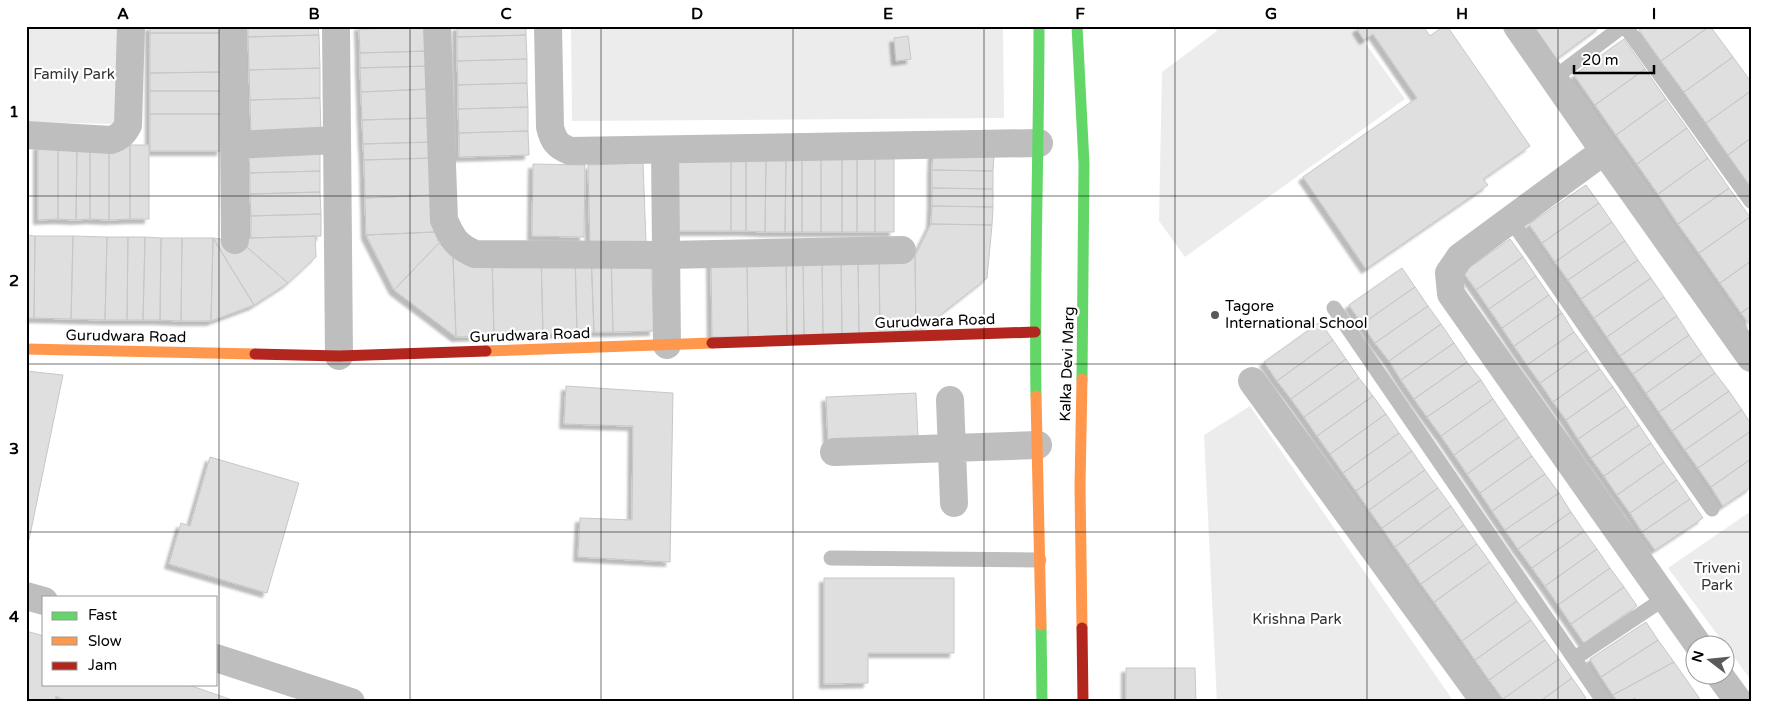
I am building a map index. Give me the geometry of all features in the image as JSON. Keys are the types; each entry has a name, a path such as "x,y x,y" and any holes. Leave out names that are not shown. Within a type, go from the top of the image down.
{"street":[{"path":"26,135 111,140 119,138 125,132 128,125 131,26"},
{"path":"233,26 234,240"},
{"path":"336,26 339,356"},
{"path":"437,26 444,220 451,236 461,248 475,254 666,255 902,250"},
{"path":"548,26 550,128 553,138 559,147 570,151 1039,144"},
{"name":"Kalka Devi Marg","path":"1039,26 1039,144 1034,332 1038,445 1042,702"},
{"name":"Kalka Devi Marg","path":"1077,26 1084,164 1084,300 1080,478 1083,702"},
{"path":"1517,26 1751,358"},
{"path":"234,145 337,140"},
{"path":"665,150 667,345"},
{"path":"1604,151 1460,257 1449,273 1451,294 1692,636"},
{"name":"Gurudwara Road","path":"26,349 339,356 1034,332"},
{"path":"1252,380 1485,702"},
{"path":"950,400 954,503"},
{"path":"834,452 1038,445"},
{"path":"26,596 42,600"},
{"path":"218,659 350,702"},
{"path":"1727,686 1739,702"}],"lane":[{"path":"1554,78 1624,26 1751,201"},
{"path":"1511,220 1712,509"},
{"path":"1334,308 1604,702"},
{"path":"831,558 1039,560"},
{"path":"1575,658 1665,598"}],"green space":[{"name":"Family Park","path":"26,26 123,26 121,124 26,122"},
{"path":"571,26 1003,26 1004,118 572,121"},
{"path":"1214,26 1353,26 1405,99 1185,257 1159,221 1162,72 1217,31"},
{"name":"Krishna Park","path":"1250,406 1454,702 1217,702 1204,435"},
{"name":"Triveni Park","path":"1751,511 1751,680 1734,657 1734,636 1718,636 1668,568"}],"building":[{"path":"150,26 222,26 222,33 150,33"},
{"path":"248,26 318,26 319,35 248,37"},
{"path":"359,26 428,26 428,27 359,29"},
{"path":"457,26 526,26 526,35 457,37"},
{"path":"1361,26 1423,26 1430,36 1444,26 1447,26 1530,146 1483,179 1488,185 1366,269 1303,177 1417,98 1373,34 1364,40 1357,29"},
{"path":"1542,26 1601,26 1555,60 1535,31"},
{"path":"1644,26 1710,26 1661,61 1639,30"},
{"path":"1710,26 1733,57 1684,92 1661,61"},
{"path":"428,27 429,51 360,53 359,29"},
{"path":"150,33 222,33 222,72 150,73"},
{"path":"319,35 320,68 249,70 248,37"},
{"path":"526,35 527,59 457,61 457,37"},
{"path":"908,36 911,59 896,61 894,38"},
{"path":"1624,39 1645,69 1595,105 1574,75"},
{"path":"429,51 429,66 360,68 360,53"},
{"path":"1733,57 1751,82 1751,91 1706,123 1684,92"},
{"path":"527,59 527,83 458,85 457,61"},
{"path":"429,66 430,89 361,92 360,68"},
{"path":"320,68 320,98 250,100 249,70"},
{"path":"1645,69 1666,99 1616,135 1595,105"},
{"path":"222,72 222,91 150,91 150,73"},
{"path":"527,83 528,107 458,109 458,85"},
{"path":"430,89 431,118 362,120 361,92"},
{"path":"150,91 222,91 222,114 150,114"},
{"path":"1751,91 1751,138 1728,155 1706,123"},
{"path":"320,98 321,134 251,136 250,100"},
{"path":"1666,99 1687,128 1637,164 1616,135"},
{"path":"528,107 528,131 459,133 458,109"},
{"path":"150,114 222,114 221,151 150,151"},
{"path":"431,118 432,142 363,144 362,120"},
{"path":"1687,128 1708,158 1658,194 1637,164"},
{"path":"528,131 529,155 459,157 459,133"},
{"path":"1751,138 1751,185 1750,186 1728,155"},
{"path":"432,142 432,158 364,160 363,144"},
{"path":"38,145 58,145 58,219 38,220"},
{"path":"58,145 77,145 76,220 58,219"},
{"path":"77,145 90,145 90,219 76,220"},
{"path":"90,145 109,145 109,220 90,219"},
{"path":"109,145 130,145 130,219 109,220"},
{"path":"130,145 149,145 149,219 130,219"},
{"path":"320,149 320,171 250,173 249,151"},
{"path":"933,152 994,153 993,171 932,170"},
{"path":"673,157 731,157 731,231 673,231"},
{"path":"731,157 746,157 746,231 731,231"},
{"path":"746,157 766,158 765,232 746,231"},
{"path":"786,157 802,157 802,232 785,232"},
{"path":"786,157 785,232 765,232 766,158"},
{"path":"802,157 821,157 821,232 802,232"},
{"path":"821,157 842,157 842,232 821,232"},
{"path":"842,157 857,157 857,232 842,232"},
{"path":"857,157 875,157 875,232 857,232"},
{"path":"875,157 894,157 894,232 875,232"},
{"path":"432,158 434,195 365,198 364,160"},
{"path":"1708,158 1729,188 1678,224 1658,194"},
{"path":"643,163 646,242 590,244 588,165"},
{"path":"533,164 585,165 584,237 532,236"},
{"path":"932,170 993,171 993,189 932,188"},
{"path":"320,171 320,192 250,194 250,173"},
{"path":"1586,185 1599,203 1542,243 1529,224"},
{"path":"932,188 993,189 993,207 932,206"},
{"path":"1729,188 1750,217 1699,253 1678,224"},
{"path":"320,192 321,214 251,216 250,194"},
{"path":"434,195 435,232 366,235 365,198"},
{"path":"1599,203 1612,222 1555,262 1542,243"},
{"path":"932,206 993,207 992,225 931,224"},
{"path":"321,214 321,236 251,238 251,216"},
{"path":"1750,217 1751,261 1720,283 1699,253"},
{"path":"1612,222 1625,241 1568,280 1555,262"},
{"path":"931,224 992,225 987,278 916,334 915,256"},
{"path":"435,232 439,243 394,290 366,235"},
{"path":"26,235 35,236 34,318 26,318"},
{"path":"35,236 73,236 71,319 34,318"},
{"path":"73,236 107,237 105,320 71,319"},
{"path":"315,236 316,257 288,283 241,242 251,238"},
{"path":"107,237 128,237 127,320 105,320"},
{"path":"128,237 145,237 143,320 127,320"},
{"path":"145,237 161,238 160,320 143,320"},
{"path":"161,238 182,238 181,321 160,320"},
{"path":"182,238 213,238 211,321 181,321"},
{"path":"213,238 241,242 288,283 254,305"},
{"path":"213,238 254,305 211,321"},
{"path":"1510,239 1523,257 1476,290 1463,272"},
{"path":"1625,241 1638,260 1581,299 1568,280"},
{"path":"439,243 453,257 456,337 394,290"},
{"path":"651,251 654,331 613,332 611,252"},
{"path":"611,252 613,332 594,332 591,253"},
{"path":"575,253 577,333 543,334 541,254"},
{"path":"575,253 591,253 594,332 577,333"},
{"path":"541,254 543,334 494,336 492,256"},
{"path":"492,256 494,336 456,337 453,257"},
{"path":"879,256 880,335 859,335 858,257"},
{"path":"879,256 915,256 916,334 880,335"},
{"path":"822,257 823,336 804,336 803,258"},
{"path":"822,257 841,257 842,335 823,336"},
{"path":"841,257 858,257 859,335 842,335"},
{"path":"1523,257 1536,276 1489,309 1476,290"},
{"path":"786,258 787,336 748,337 747,259"},
{"path":"786,258 803,258 804,336 787,336"},
{"path":"711,259 747,259 748,337 712,337"},
{"path":"1638,260 1651,278 1594,318 1581,299"},
{"path":"1751,261 1751,306 1741,313 1720,283"},
{"path":"1402,268 1415,287 1362,324 1349,305"},
{"path":"1536,276 1549,295 1502,328 1489,309"},
{"path":"1651,278 1664,297 1607,337 1594,318"},
{"path":"1415,287 1428,306 1375,343 1362,324"},
{"path":"1549,295 1562,313 1514,346 1502,328"},
{"path":"1664,297 1677,316 1620,356 1607,337"},
{"path":"1428,306 1441,324 1389,361 1375,343"},
{"path":"1751,306 1751,326 1741,313"},
{"path":"1562,313 1574,332 1527,365 1514,346"},
{"path":"1677,316 1689,335 1633,374 1620,356"},
{"path":"1320,322 1333,340 1277,381 1264,362"},
{"path":"1441,324 1454,343 1401,380 1389,361"},
{"path":"1574,332 1587,350 1540,383 1527,365"},
{"path":"1689,335 1702,354 1646,393 1633,374"},
{"path":"1333,340 1346,359 1291,399 1277,381"},
{"path":"1454,343 1467,362 1414,399 1401,380"},
{"path":"1587,350 1600,369 1553,402 1540,383"},
{"path":"1702,354 1715,373 1659,412 1646,393"},
{"path":"1346,359 1359,378 1304,417 1291,399"},
{"path":"1467,362 1481,380 1427,417 1414,399"},
{"path":"1600,369 1613,387 1566,420 1553,402"},
{"path":"26,371 63,375 29,540 26,539"},
{"path":"1715,373 1729,391 1672,431 1659,412"},
{"path":"1359,378 1373,396 1317,436 1304,417"},
{"path":"1481,380 1493,399 1441,436 1427,417"},
{"path":"566,386 673,393 670,562 578,557 580,518 632,520 633,426 564,424"},
{"path":"1613,387 1626,406 1578,439 1566,420"},
{"path":"1729,391 1742,410 1685,450 1672,431"},
{"path":"916,393 918,436 828,440 826,397"},
{"path":"1373,396 1386,414 1330,454 1317,436"},
{"path":"1493,399 1506,418 1454,455 1441,436"},
{"path":"1626,406 1639,425 1591,458 1578,439"},
{"path":"1742,410 1751,424 1751,431 1698,468 1685,450"},
{"path":"1386,414 1399,433 1343,473 1330,454"},
{"path":"1506,418 1519,437 1467,474 1454,455"},
{"path":"1639,425 1651,443 1604,476 1591,458"},
{"path":"1751,431 1751,459 1711,487 1698,468"},
{"path":"1399,433 1412,451 1356,491 1343,473"},
{"path":"1519,437 1532,456 1480,493 1467,474"},
{"path":"1651,443 1664,462 1617,495 1604,476"},
{"path":"1412,451 1425,470 1369,510 1356,491"},
{"path":"1532,456 1545,474 1492,511 1480,493"},
{"path":"210,457 299,483 267,593 169,564 181,523 190,526"},
{"path":"1751,459 1751,487 1723,506 1711,487"},
{"path":"1664,462 1677,480 1630,513 1617,495"},
{"path":"1425,470 1438,488 1382,528 1369,510"},
{"path":"1545,474 1559,493 1505,530 1492,511"},
{"path":"1677,480 1690,499 1642,532 1630,513"},
{"path":"1438,488 1451,506 1395,547 1382,528"},
{"path":"1559,493 1571,512 1518,549 1505,530"},
{"path":"1690,499 1703,518 1655,550 1642,532"},
{"path":"1451,506 1464,525 1408,565 1395,547"},
{"path":"1571,512 1584,531 1532,568 1518,549"},
{"path":"1464,525 1477,544 1421,584 1408,565"},
{"path":"1584,531 1597,549 1545,586 1532,568"},
{"path":"1477,544 1490,562 1434,602 1421,584"},
{"path":"1597,549 1610,568 1558,605 1545,586"},
{"path":"1490,562 1517,601 1462,641 1434,602"},
{"path":"1610,568 1624,587 1571,624 1558,605"},
{"path":"824,578 954,578 954,653 868,653 868,683 824,684"},
{"path":"1624,587 1637,606 1584,643 1571,624"},
{"path":"1517,601 1531,620 1475,660 1462,641"},
{"path":"1531,620 1545,640 1489,680 1475,660"},
{"path":"1646,622 1658,640 1601,677 1590,659"},
{"path":"26,631 42,635 42,686 192,686 238,702 69,702 56,696 54,702 26,702"},
{"path":"1545,640 1559,659 1503,699 1489,680"},
{"path":"1658,640 1674,662 1613,695 1601,677"},
{"path":"1559,659 1572,678 1539,702 1505,702 1503,699"},
{"path":"1674,662 1684,676 1684,686 1691,686 1702,702 1637,702 1635,698 1628,702 1619,702 1613,695"},
{"path":"1126,668 1195,668 1196,702 1126,702"},
{"path":"1572,678 1586,698 1580,702 1539,702"}],"traffic: fast":[{"path":"1036,396 1039,26"},
{"path":"1077,26 1084,164 1082,379"},
{"path":"1041,625 1042,702"}],"traffic: slow":[{"path":"486,351 712,343"},
{"path":"26,349 255,354"},
{"path":"1082,379 1080,486 1082,628"},
{"path":"1036,396 1041,625"}],"traffic: jam":[{"path":"712,343 1035,332"},
{"path":"255,354 339,356 486,351"},
{"path":"1082,628 1083,702"}],"place":[{"name":"Tagore International School","path":"1215,315"}]}
